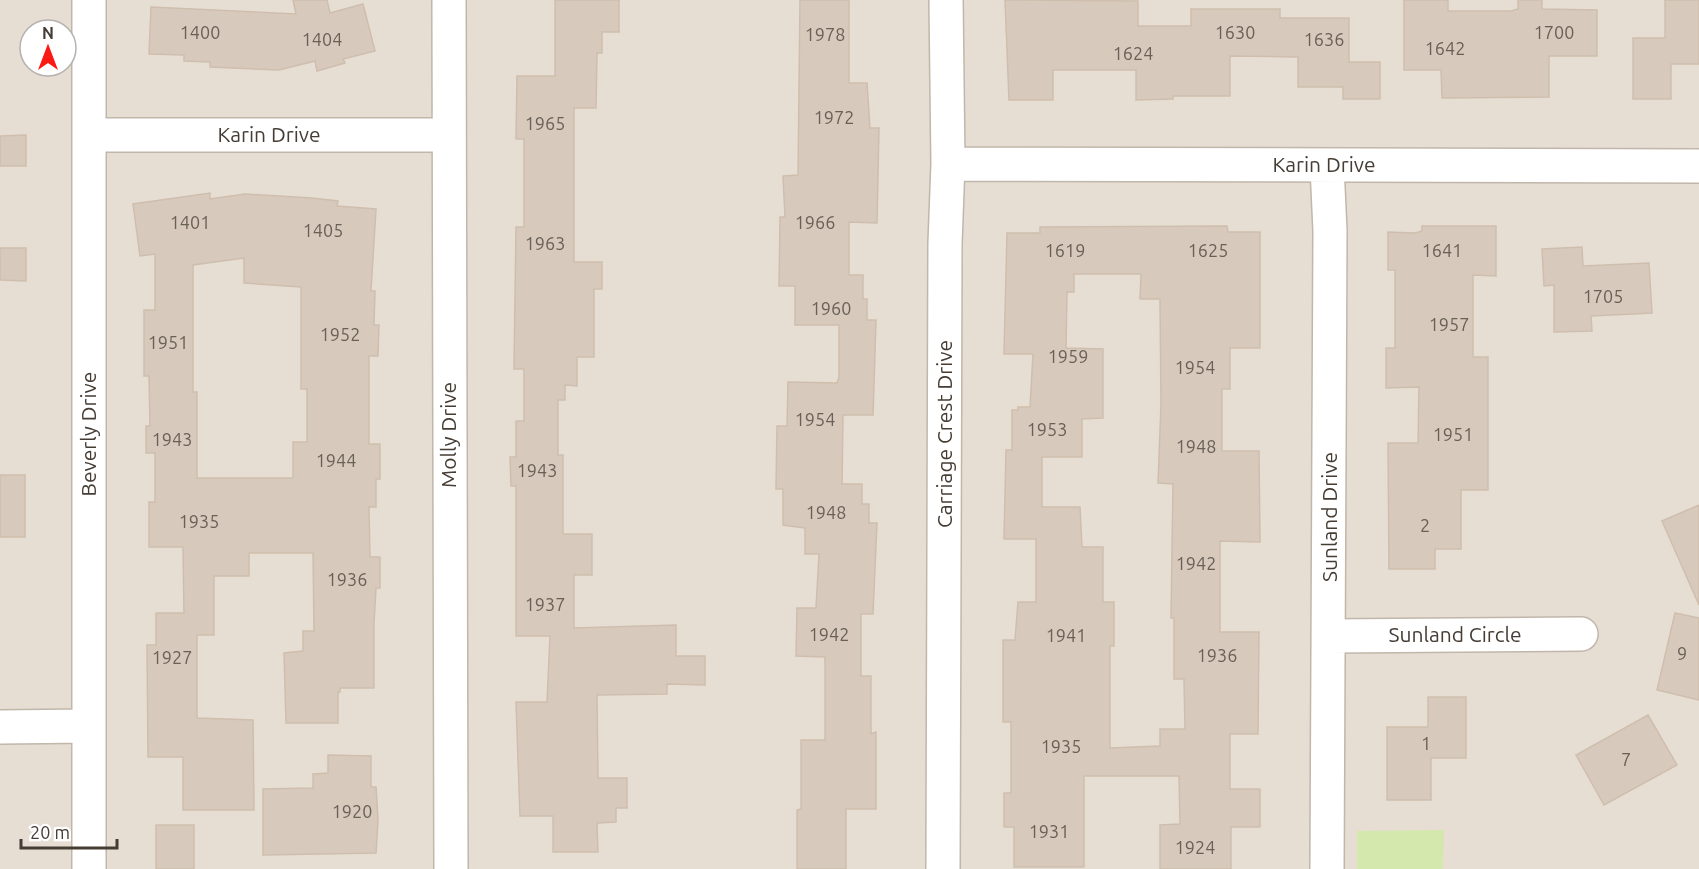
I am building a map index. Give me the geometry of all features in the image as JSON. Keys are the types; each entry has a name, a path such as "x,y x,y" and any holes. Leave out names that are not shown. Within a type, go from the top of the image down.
{"street":[{"name":"Beverly Drive","path":"89,0 89,869"},
{"name":"Molly Drive","path":"448,0 451,869"},
{"name":"Carriage Crest Drive","path":"943,869 945,243 948,164 946,0"},
{"name":"Karin Drive","path":"89,135 448,135"},
{"name":"Karin Drive","path":"948,164 1699,166"},
{"name":"Sunland Drive","path":"1327,166 1330,231 1330,636 1327,869"},
{"name":"Sunland Circle","path":"1330,636 1581,634"},
{"path":"0,727 89,726"}],"shaded area":[{"path":"0,0 1699,0 1699,869 0,869"}],"green space":[{"path":"1444,830 1443,869 1357,869 1357,831"}],"building":[{"path":"293,0 327,0 330,13 363,4 375,51 343,59 345,63 317,71 315,61 279,70 210,67 210,62 184,61 184,55 149,54 151,7 296,14"},
{"path":"555,0 619,0 619,32 602,32 602,53 597,53 596,108 574,108 574,262 602,262 602,289 594,289 594,357 577,357 577,386 565,385 565,400 558,400 558,455 563,455 563,534 592,534 592,575 574,575 574,628 676,625 676,656 705,656 705,685 667,684 667,694 597,695 598,778 627,778 627,808 616,808 616,822 597,823 598,852 553,852 553,816 520,816 516,702 547,702 550,636 516,636 516,486 511,486 510,457 516,457 516,421 524,421 524,369 514,369 516,227 524,227 524,139 516,139 517,76 555,76"},
{"path":"800,0 849,0 849,83 867,83 870,128 879,128 877,223 849,222 849,275 863,275 863,299 867,299 867,320 876,320 873,415 843,415 842,484 862,484 862,504 869,504 869,523 877,523 873,614 861,614 861,676 871,676 871,734 876,732 876,809 846,809 846,869 797,869 797,810 801,809 801,740 825,740 825,657 796,656 797,608 816,608 819,554 805,554 805,528 783,525 783,489 776,489 777,426 787,426 788,382 837,383 839,377 839,325 795,325 795,286 779,286 780,217 785,217 783,176 798,175"},
{"path":"1005,0 1138,1 1138,26 1191,26 1191,9 1280,9 1280,18 1349,18 1349,62 1380,62 1380,99 1343,99 1343,87 1298,87 1298,57 1230,56 1230,96 1173,96 1173,99 1136,100 1136,70 1053,70 1053,100 1009,100"},
{"path":"1404,0 1448,0 1448,11 1511,11 1518,9 1518,0 1542,0 1542,9 1597,10 1597,56 1549,56 1549,97 1442,98 1441,70 1404,70"},
{"path":"1665,0 1699,0 1699,64 1671,64 1671,99 1633,99 1633,38 1665,38"},
{"path":"26,135 26,166 0,166 0,136"},
{"path":"210,193 210,199 245,194 312,198 338,201 337,206 376,209 371,291 375,291 374,325 379,325 378,356 369,356 369,444 380,444 380,479 376,479 376,507 369,507 370,557 380,557 380,588 376,588 374,623 374,688 340,688 338,723 286,723 284,653 303,651 303,631 314,631 313,553 249,553 249,576 214,576 214,635 197,635 197,718 253,720 254,810 183,810 183,757 148,757 147,645 156,645 156,613 184,613 183,547 149,547 149,502 155,502 155,453 146,453 146,426 150,426 149,376 144,376 144,310 155,310 155,254 140,256 133,204","holes":["244,258 244,283 301,287 301,389 307,389 307,442 293,442 293,478 197,478 197,392 193,392 193,265"]},
{"path":"1227,226 1228,232 1260,232 1260,348 1230,348 1230,389 1222,389 1222,451 1259,451 1260,542 1220,541 1220,632 1259,632 1258,734 1230,734 1230,789 1260,789 1260,827 1231,827 1231,869 1160,869 1160,825 1180,824 1179,776 1084,776 1084,867 1014,867 1014,827 1004,827 1004,793 1011,793 1011,722 1003,722 1003,640 1015,640 1018,602 1036,602 1036,539 1004,539 1006,450 1012,450 1012,410 1018,410 1018,407 1030,407 1033,354 1004,354 1007,233 1040,233 1040,227","holes":["1074,274 1141,274 1140,299 1160,299 1161,405 1158,483 1173,484 1171,618 1174,618 1174,679 1184,679 1185,729 1160,729 1160,746 1110,748 1110,646 1114,646 1114,602 1103,602 1103,547 1082,547 1080,507 1042,507 1042,457 1082,457 1082,419 1103,418 1103,349 1066,348 1067,292 1074,292"]},
{"path":"1422,226 1496,226 1496,276 1473,275 1473,357 1488,357 1488,490 1461,490 1461,549 1435,549 1435,569 1389,569 1388,443 1418,443 1419,387 1386,388 1386,348 1395,348 1395,270 1388,270 1388,232 1415,233 1422,231"},
{"path":"1582,247 1583,266 1649,263 1652,313 1591,316 1592,331 1554,332 1554,285 1544,286 1542,249"},
{"path":"0,248 26,248 26,281 0,280"},
{"path":"0,475 25,475 25,537 0,537"},
{"path":"1699,505 1699,605 1662,521"},
{"path":"1675,613 1699,618 1699,700 1657,690"},
{"path":"1428,697 1466,697 1466,758 1431,758 1431,800 1387,800 1387,727 1428,727"},
{"path":"1648,715 1677,765 1604,805 1576,755"},
{"path":"328,755 371,756 371,787 376,787 378,819 376,853 263,855 263,789 313,788 313,774 328,773"},
{"path":"156,825 194,825 194,869 156,869"}]}
